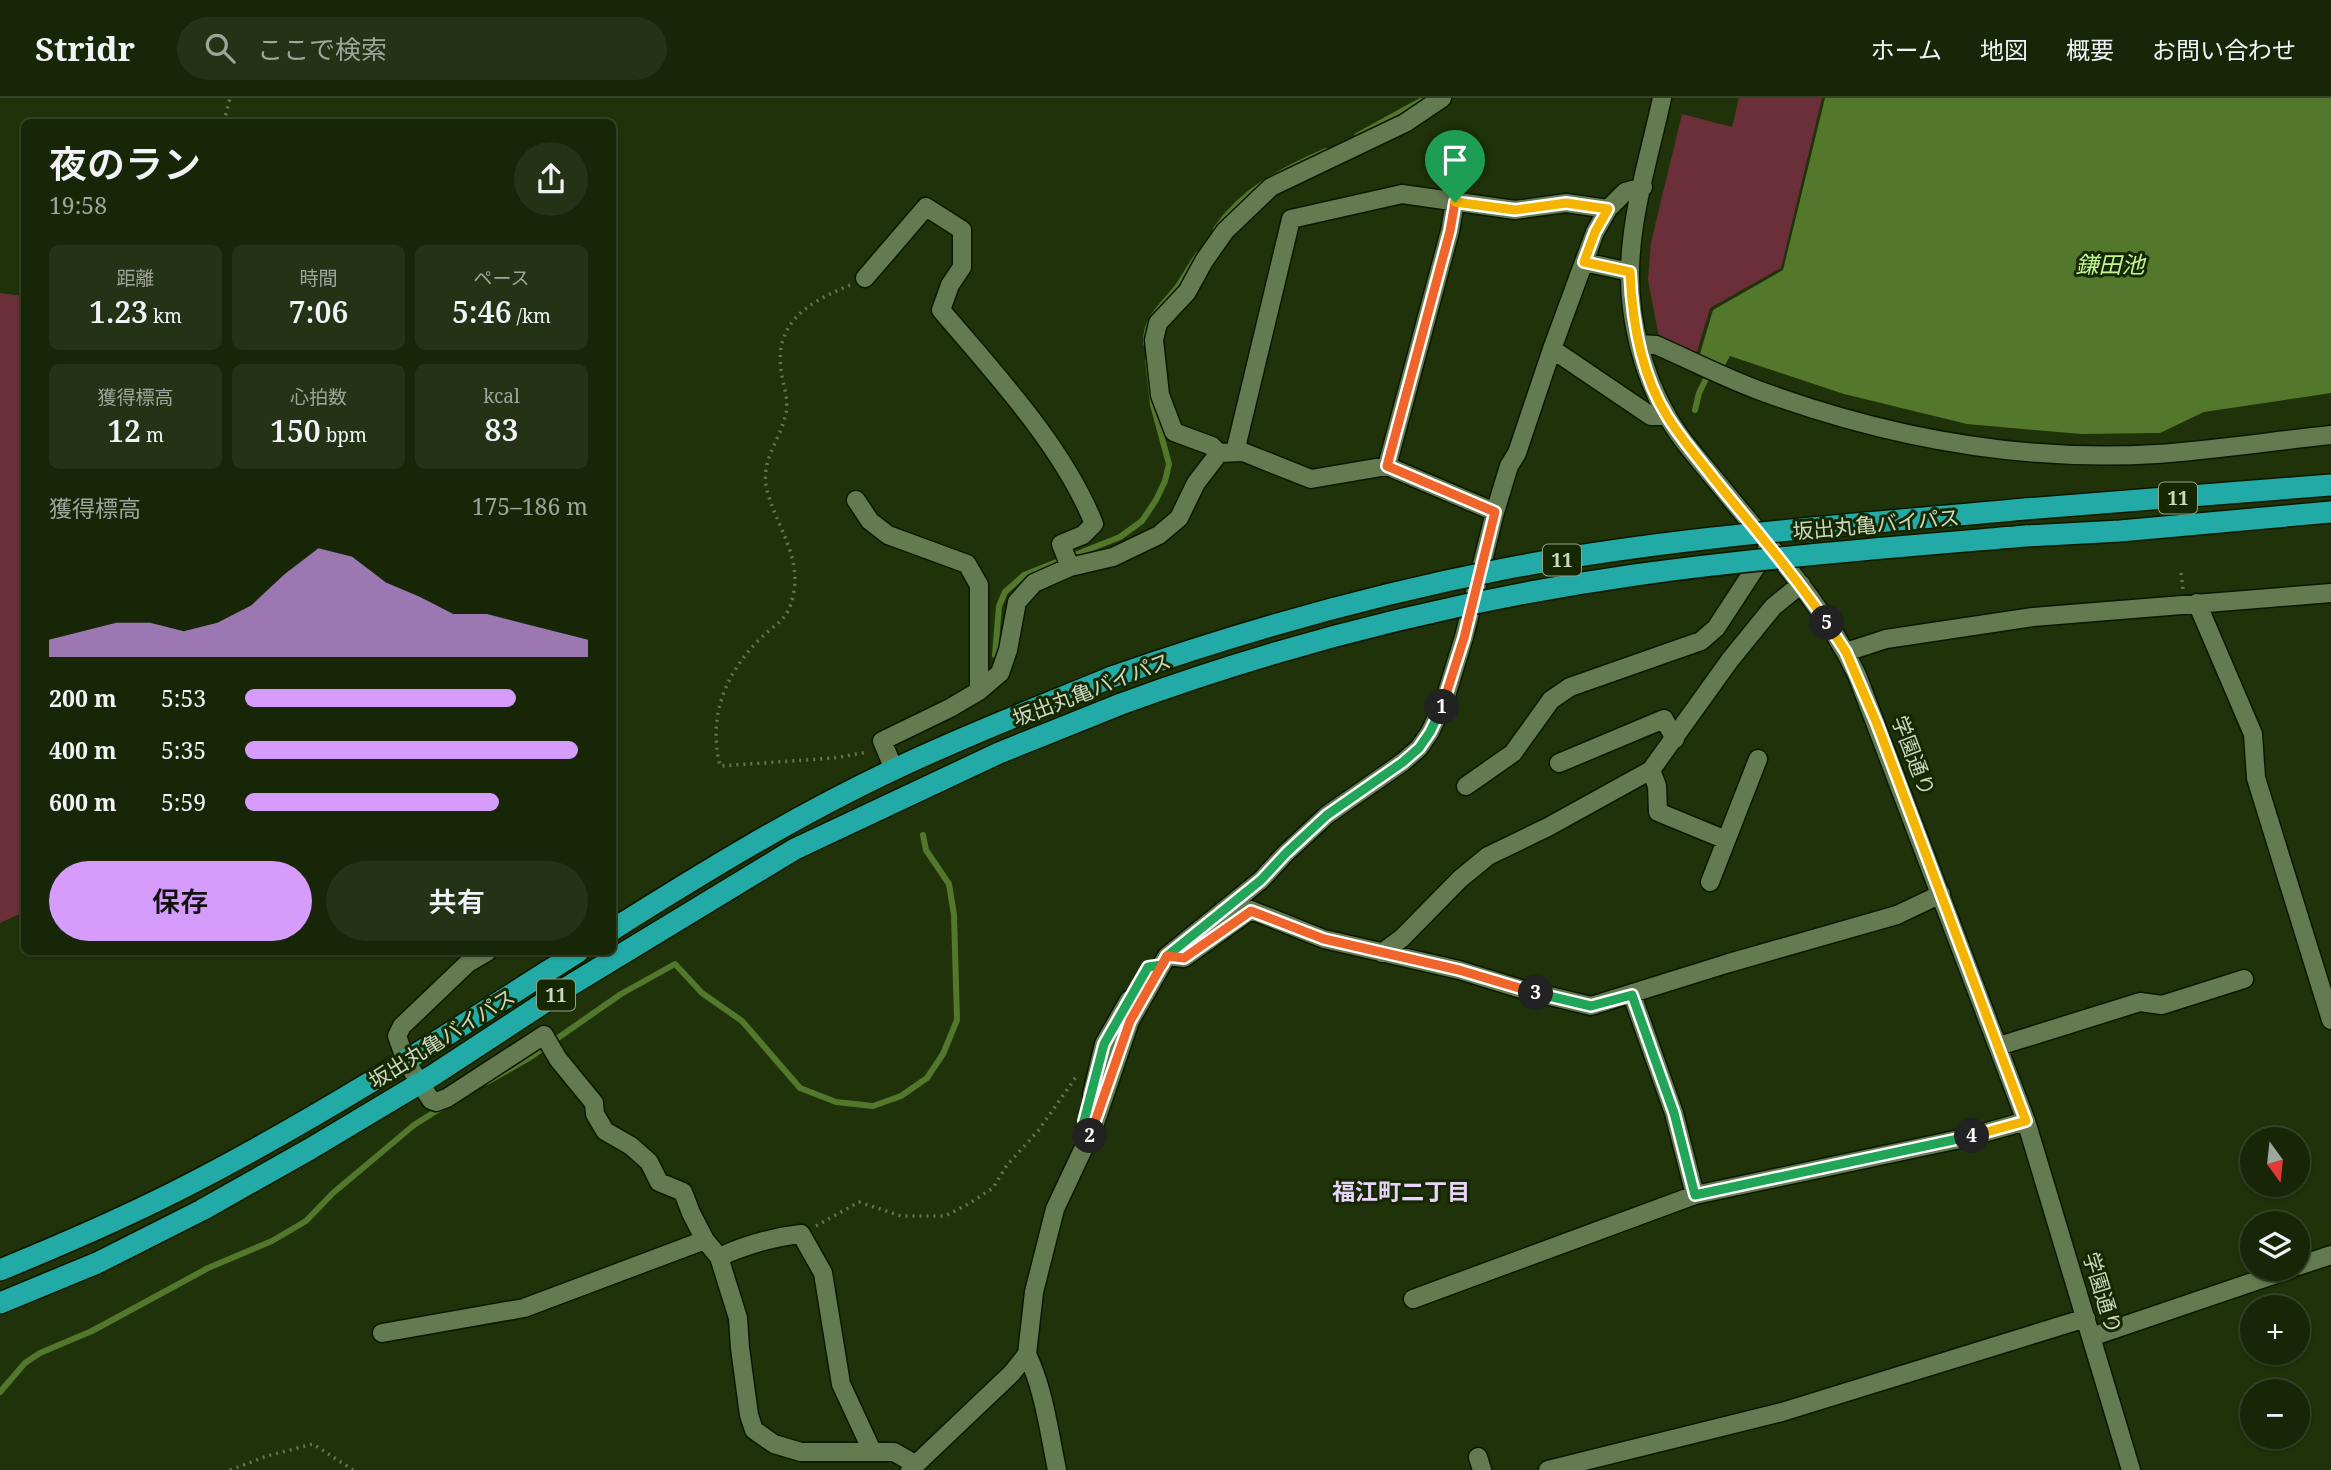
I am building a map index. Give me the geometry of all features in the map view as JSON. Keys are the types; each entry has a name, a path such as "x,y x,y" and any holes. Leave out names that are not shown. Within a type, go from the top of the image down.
{"highway":[{"path":"2247,492 2331,475"},
{"name":"坂出丸亀バイパス","path":"616,927 695,877 792,821 894,769 1112,677 1297,617 1506,568 1633,548 2025,509 2331,485"},
{"name":"坂出丸亀バイパス","path":"0,1303 97,1263 202,1210 310,1149 419,1083 571,985 795,849 999,753 1193,677 1301,645 1421,615 1647,574 1833,553 2331,512"},
{"name":"11","path":"2120,531 2331,518"},
{"name":"坂出丸亀バイパス","path":"0,1270 89,1234 195,1182 406,1061 573,955"}],"street":[{"path":"1442,98 1405,122 1271,187 1225,231 1187,292 1158,323 1154,340 1160,395 1174,432 1227,453 1243,452 1311,479 1387,466 1495,512"},
{"name":"学園通り","path":"1662,98 1643,187 1630,272 1636,330 1646,369 1667,416 1801,584 1846,652 1877,724 2026,1121 2131,1470"},
{"path":"481,955 468,963 402,1026 397,1036 406,1061 431,1100 436,1102 447,1098 548,1040 558,1059 594,1103 595,1114 605,1130 631,1146 649,1162 659,1182 683,1192 705,1240 719,1257 738,1318 747,1401 754,1430 774,1444 801,1452 894,1451 912,1467 1013,1373 1027,1354 1034,1292 1055,1209 1087,1141 1130,1021 1164,961 1261,880 1327,815 1403,762 1419,748 1430,732 1444,702 1464,638 1495,512 1595,232 1608,209 1625,192 1643,187"},
{"path":"894,769 882,741 950,708 979,691 1000,673 1008,650 1017,602 1034,583 1067,560 1113,556 1159,536 1179,518 1196,483 1227,453 1291,219 1402,194 1515,210 1566,203 1608,209"},
{"path":"1387,466 1450,231 1455,202"},
{"path":"865,278 926,207 962,230 962,267 950,285 941,310 1006,388 1082,494 1094,524 1083,535 1061,544 1067,560"},
{"path":"1584,262 1630,272"},
{"path":"1640,344 1656,345 1756,389 1867,424 1937,441 2002,450 2157,454 2331,435"},
{"path":"1552,349 1651,416 1667,416"},
{"path":"856,500 870,521 888,535 967,564 979,585 979,691"},
{"path":"1466,786 1513,753 1550,700 1570,687 1701,641 1716,628 1760,558 1770,548"},
{"path":"1382,953 1488,856 1548,827 1651,769 1755,628 1773,607 1801,584"},
{"path":"1846,652 1886,639 2033,617 2331,593"},
{"path":"2197,603 2253,734 2256,778 2331,1020"},
{"path":"1559,763 1664,719 1675,739"},
{"path":"1710,882 1758,759"},
{"path":"1651,769 1657,786 1658,812 1726,840"},
{"path":"1087,1141 1084,1121 1104,1044 1148,967 1184,958 1251,911 1324,939 1459,970 1591,1006 1898,915 1941,894"},
{"path":"1999,1046 2140,1002 2162,1005 2244,979"},
{"path":"1632,995 1674,1113 1695,1195"},
{"path":"1413,1300 1695,1195 1969,1137 2026,1121"},
{"path":"719,1257 756,1243 801,1234 823,1273 841,1384 872,1451"},
{"path":"382,1333 524,1308 705,1240"},
{"path":"2310,1262 2331,1255"},
{"path":"2091,1337 2256,1281"},
{"path":"1548,1470 1782,1412 2086,1318"},
{"path":"1027,1354 1041,1393 1057,1470"}],"path":[{"path":"225,119 230,98"},
{"path":"865,278 798,314 781,337 780,362 787,411 766,461 767,492 795,562 794,593 786,617 759,640 733,671 716,715 716,748 720,766 834,758 884,747"},
{"path":"801,1234 859,1202 901,1216 945,1216 970,1203 993,1188 1007,1164 1038,1131 1083,1067 1092,1061 1104,1044"},
{"path":"230,1470 267,1456 313,1444 353,1470"}],"shaded area":[{"path":"1739,98 1822,98 1781,268 1710,308 1696,355 1659,338 1648,280 1651,242 1682,114 1732,127"},
{"path":"0,293 21,296 21,913 0,923"}],"water":[{"name":"鎌田池","path":"1825,98 2331,98 2331,393 2204,412 2160,433 2081,434 1967,424 1844,394 1730,356 1724,367 1699,357 1713,310 1783,270"}],"waterway":[{"path":"1357,136 1426,98"},
{"path":"1216,229 1239,203 1265,182 1326,151"},
{"path":"1146,343 1151,320 1198,255"},
{"path":"995,655 999,606 1005,592 1024,575 1120,537 1142,521 1156,500 1169,464 1153,405 1148,361"},
{"path":"1695,410 1699,393 1709,373"},
{"path":"487,1082 529,1058 621,994 675,964 702,993 742,1021 800,1088 836,1102 873,1106 901,1096 927,1078 943,1054 957,1020 954,915 949,884 926,850 923,835"},
{"path":"0,1392 25,1363 40,1353 92,1331 208,1268 272,1241 306,1221 333,1193 414,1125 444,1106"}],"district":[{"name":"福江町二丁目","path":"1401,1192"}],"route":[{"path":"1455,202 1450,231 1387,466 1495,512 1464,638 1444,702 1419,748 1327,815 1261,880 1167,956 1162,965 1148,967 1104,1044 1100,1070 1084,1121 1087,1141 1130,1021 1167,956 1184,958 1251,911 1324,939 1459,970 1591,1006 1632,995 1674,1113 1695,1195 1969,1137 2026,1121 1877,724 1846,652 1801,584 1688,446 1667,416 1646,369 1636,330 1630,272 1584,262 1595,232 1608,209 1566,203 1515,210 1455,202"}]}
